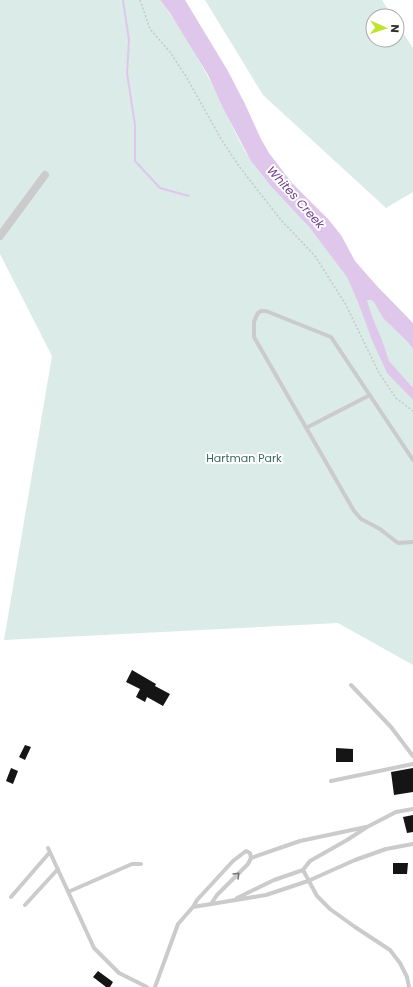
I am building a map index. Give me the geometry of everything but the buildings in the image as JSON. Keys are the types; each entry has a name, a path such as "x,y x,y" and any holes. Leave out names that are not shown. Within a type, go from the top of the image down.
{"street":[{"path":"0,236 45,176"}],"lane":[{"path":"413,460 331,337 273,312 261,311 258,313 254,322 254,336 354,511 361,519 380,529 398,542 413,542"},
{"path":"306,428 370,395"},
{"path":"351,685 390,727 413,756"},
{"path":"331,781 413,764"},
{"path":"235,899 274,880 302,870 310,861 367,827 396,812 413,809"},
{"path":"210,904 248,864 251,858 300,841 367,827"},
{"path":"193,907 266,895 308,882 355,860 386,848 413,844"},
{"path":"11,897 49,850 94,948 119,973 147,987"},
{"path":"155,987 178,924 193,907 197,900 233,861 246,851 250,853 251,858"},
{"path":"68,892 132,864 141,864"},
{"path":"25,905 58,869"},
{"path":"302,870 317,896 330,909 390,950 400,963 407,977 409,987"}],"path":[{"path":"140,0 150,28 170,52 187,78 221,139 241,169 281,220 315,256 346,305 379,373 396,398 413,411"}],"green space":[{"name":"Hartman Park","path":"0,0 160,0 179,27 196,56 252,162 268,182 413,344 413,665 338,623 4,640 52,356 0,254"},
{"path":"205,0 382,0 387,8 365,8 365,48 405,48 405,36 413,48 413,192 386,208 263,95"}],"water":[{"name":"Whites Creek","path":"160,0 185,0 228,71 269,153 292,183 328,219 341,235 355,261 413,323 413,349 408,342 383,318 374,302 367,300 389,361 413,388 413,400 387,373 347,277 310,228 270,185 251,161 223,108 208,75 170,13"}],"waterway":[{"path":"123,0 129,40 127,73 135,125 135,161 160,188 189,196"}]}
